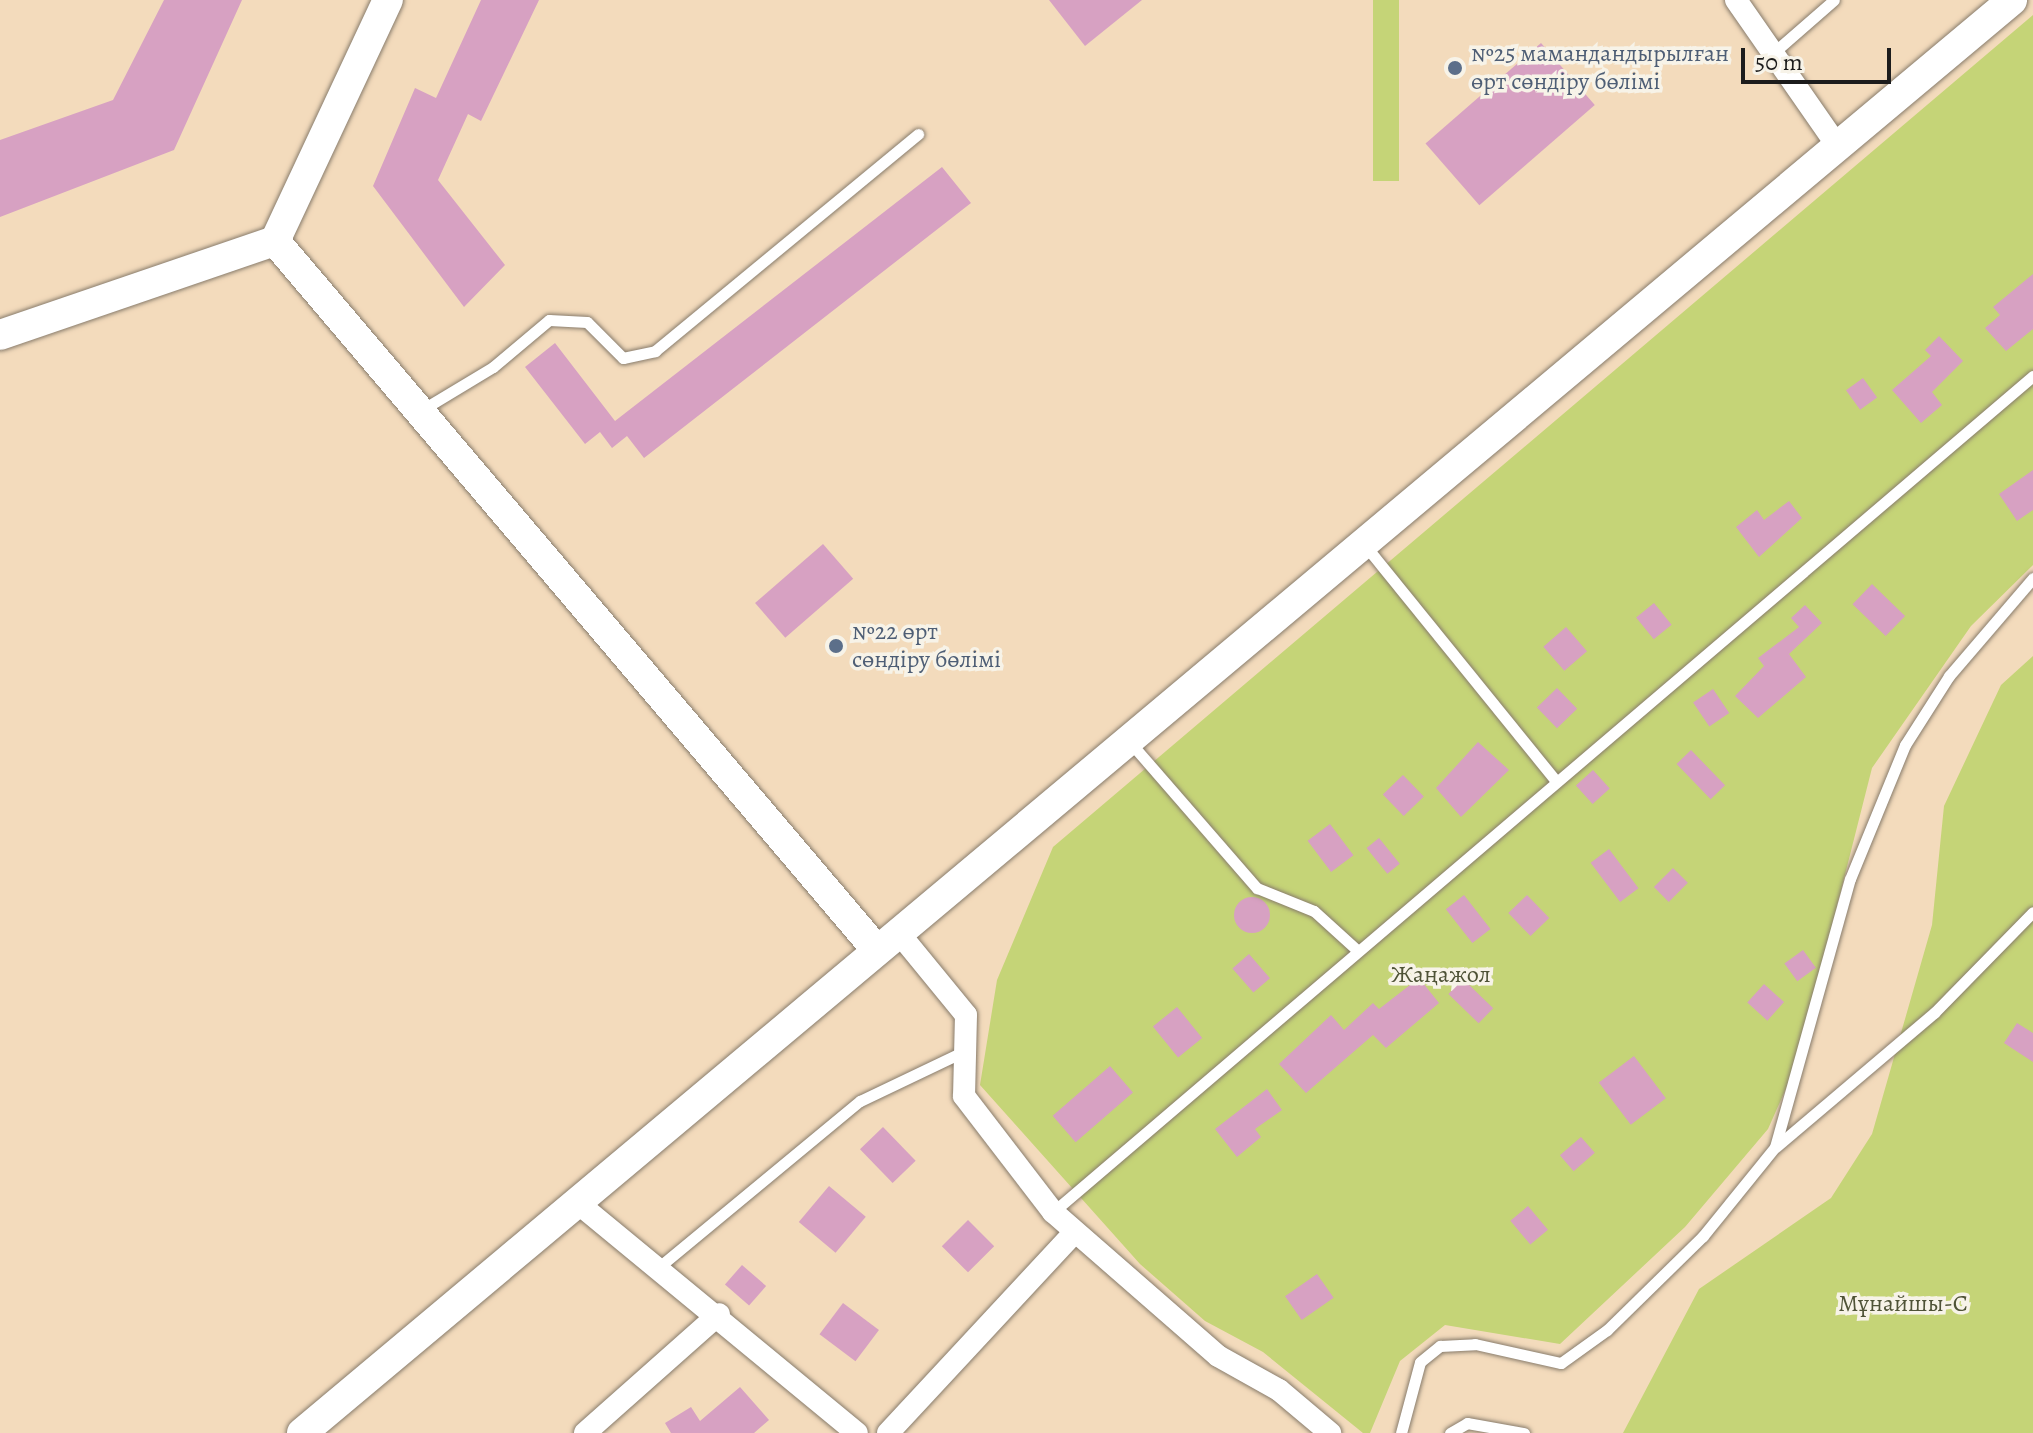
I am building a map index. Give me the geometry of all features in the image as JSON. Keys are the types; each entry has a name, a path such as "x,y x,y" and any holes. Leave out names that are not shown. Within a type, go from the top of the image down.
{"street":[{"path":"0,335 275,241 388,0"},
{"path":"1736,0 1838,147"},
{"path":"302,1433 2012,0"},
{"path":"275,241 419,411 887,941 966,1015 964,1096 1053,1212 1073,1234 1164,1303 1218,1356 1279,1390 1330,1433"},
{"path":"579,1204 719,1314 857,1433"},
{"path":"888,1433 1073,1234"},
{"path":"585,1433 719,1314"}],"lane":[{"path":"1772,54 1834,0"},
{"path":"419,411 493,367 549,320 587,322 623,358 655,351 918,134"},
{"path":"1053,1212 1555,780 2033,376"},
{"path":"1364,543 1555,780"},
{"path":"1775,1147 1850,879 1905,745 1949,676 2033,578"},
{"path":"1129,741 1257,888 1314,911 1357,950"},
{"path":"1401,1433 1420,1362 1440,1346 1475,1344 1561,1363 1607,1330 1703,1236 1775,1147 1934,1013 2033,912"},
{"path":"659,1267 860,1101 966,1051"},
{"path":"1450,1433 1467,1423 1524,1433"}],"green space":[{"path":"1373,0 1399,0 1399,181 1373,181"},
{"name":"Жаңажол","path":"2033,15 2033,565 1971,626 1872,768 1797,1064 1768,1129 1685,1227 1560,1344 1445,1325 1400,1361 1370,1433 1363,1433 1263,1352 1205,1321 1140,1264 980,1085 997,980 1053,847"},
{"name":"Мұнайшы-С","path":"2033,656 2033,1433 1623,1433 1699,1289 1831,1198 1872,1134 1932,925 1944,806 2001,685"}],"building":[{"path":"164,0 242,0 174,150 0,217 0,140 113,100"},
{"path":"481,0 539,0 481,121 468,114 438,180 505,265 464,307 373,186 415,88 436,98"},
{"path":"1049,0 1142,0 1085,46"},
{"path":"1541,43 1595,105 1479,205 1426,143"},
{"path":"942,167 971,203 644,458 627,436 612,448 600,432 585,444 525,367 555,343 615,421"},
{"path":"2033,274 2033,329 2006,351 1985,328 2000,315 1993,307"},
{"path":"1939,336 1963,361 1932,392 1942,405 1921,423 1892,390 1931,356 1925,350"},
{"path":"1863,378 1877,397 1860,410 1846,390"},
{"path":"2033,470 2033,510 2017,521 1999,494"},
{"path":"1789,501 1802,518 1759,557 1736,527 1757,510 1764,520"},
{"path":"823,544 853,579 785,638 755,603"},
{"path":"1872,584 1905,616 1886,636 1853,604"},
{"path":"1654,603 1672,625 1654,639 1636,617"},
{"path":"1805,605 1822,623 1789,654 1806,677 1758,718 1735,696 1764,666 1758,658 1799,627 1791,618"},
{"path":"1566,627 1587,651 1564,671 1543,647"},
{"path":"1557,688 1577,709 1557,728 1537,707"},
{"path":"1713,689 1729,713 1709,726 1693,702"},
{"path":"1478,742 1509,770 1461,817 1436,788"},
{"path":"1691,750 1725,785 1711,799 1677,764"},
{"path":"1593,770 1610,789 1593,804 1576,785"},
{"path":"1403,775 1424,797 1404,816 1383,794"},
{"path":"1330,824 1353,855 1331,872 1308,841"},
{"path":"1379,838 1400,864 1387,874 1367,848"},
{"path":"1609,849 1638,888 1620,902 1591,863"},
{"path":"1673,868 1688,883 1669,902 1654,887"},
{"path":"1464,895 1490,929 1472,943 1446,909"},
{"path":"1527,895 1549,918 1531,936 1508,913"},
{"path":"1252,897 1265,902 1270,915 1265,928 1252,933 1239,928 1234,915 1239,902"},
{"path":"1803,950 1816,968 1797,981 1784,964"},
{"path":"1249,954 1270,978 1253,993 1232,968"},
{"path":"1419,978 1439,1003 1386,1048 1373,1035 1306,1093 1279,1064 1331,1015 1344,1030 1373,1003 1379,1009"},
{"path":"1463,979 1493,1008 1479,1023 1448,994"},
{"path":"1764,984 1784,1002 1767,1021 1747,1003"},
{"path":"1177,1007 1202,1038 1178,1058 1153,1027"},
{"path":"2017,1023 2033,1033 2033,1062 2004,1043"},
{"path":"1634,1056 1666,1098 1631,1125 1599,1082"},
{"path":"1110,1066 1133,1092 1076,1142 1053,1116"},
{"path":"1267,1089 1282,1110 1255,1129 1261,1137 1237,1157 1215,1129"},
{"path":"883,1127 916,1161 893,1183 860,1149"},
{"path":"1581,1137 1595,1153 1574,1171 1560,1155"},
{"path":"829,1186 866,1217 836,1253 799,1222"},
{"path":"1528,1206 1548,1230 1530,1245 1510,1221"},
{"path":"968,1220 994,1246 968,1272 942,1246"},
{"path":"742,1265 766,1286 749,1306 725,1285"},
{"path":"1317,1274 1334,1298 1302,1320 1285,1296"},
{"path":"843,1303 879,1330 855,1361 820,1334"},
{"path":"740,1387 769,1420 754,1433 671,1433 665,1423 691,1407 700,1421"}],"place":[{"name":"№25 мамандандырылған өрт сөндіру бөлімі","path":"1455,68"},
{"name":"№22 өрт сөндіру бөлімі","path":"836,646"}]}
